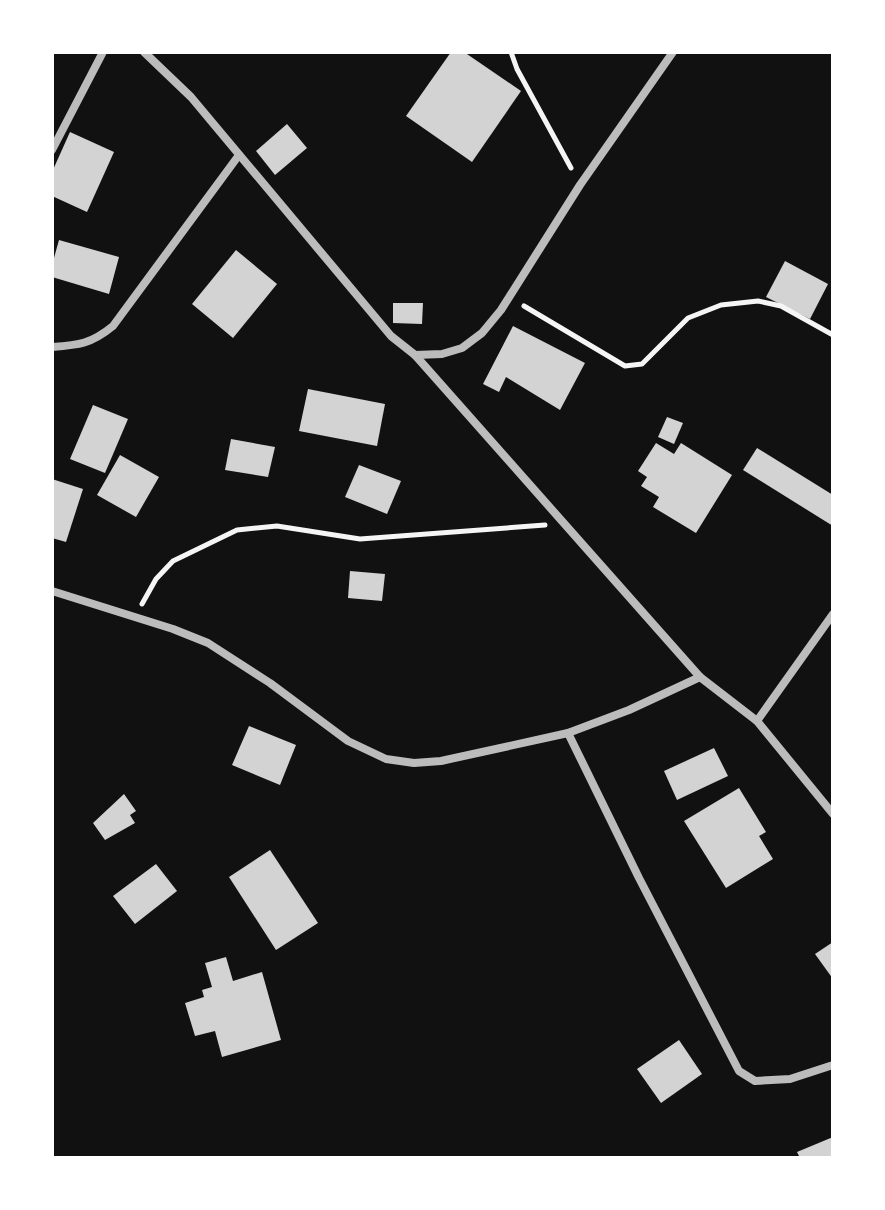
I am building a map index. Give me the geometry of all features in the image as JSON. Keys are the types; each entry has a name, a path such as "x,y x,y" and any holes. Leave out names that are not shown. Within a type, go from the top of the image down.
{"street":[{"path":"52,150 103,52"},
{"path":"144,52 191,97 391,336 415,355 700,677 757,721 833,814"},
{"path":"415,355 442,354 462,348 482,333 673,52"},
{"path":"52,347 76,346 96,340 113,326 239,155"},
{"path":"52,591 208,643 270,683 348,741 386,759 414,763 441,761 568,733 629,710 700,677"},
{"path":"757,721 833,614"},
{"path":"568,733 739,1071 755,1081 790,1079 833,1065"}],"path":[{"path":"511,52 517,69 580,185"},
{"path":"509,297 625,366 642,364 688,318 721,305 758,301 781,306 833,335"},
{"path":"133,618 156,579 173,561 237,530 277,526 360,539 563,524"}],"building":[{"path":"451,52 464,52 521,91 472,162 406,116"},
{"path":"287,124 307,148 275,175 256,151"},
{"path":"70,132 114,152 87,212 52,196 52,172"},
{"path":"59,240 119,257 109,294 52,277"},
{"path":"236,250 277,284 233,338 192,304"},
{"path":"785,261 828,284 810,319 766,297"},
{"path":"393,303 423,303 422,324 393,323"},
{"path":"513,326 585,363 560,410 506,377 499,392 483,384"},
{"path":"308,389 385,404 377,446 299,431"},
{"path":"93,405 128,419 105,473 70,459"},
{"path":"667,417 683,423 674,444 658,437"},
{"path":"231,439 275,447 268,477 225,470"},
{"path":"656,443 674,454 681,443 732,475 696,533 653,507 659,497 641,486 647,477 638,471"},
{"path":"757,448 833,495 833,526 743,470"},
{"path":"120,455 159,477 136,517 97,495"},
{"path":"359,465 401,481 387,514 345,497"},
{"path":"52,479 83,489 66,542 52,538"},
{"path":"350,571 385,574 382,601 348,598"},
{"path":"249,726 296,745 280,785 232,765"},
{"path":"714,748 728,776 677,800 664,771"},
{"path":"739,788 766,832 759,836 773,859 726,888 684,821"},
{"path":"124,794 136,811 130,815 135,823 105,840 93,823"},
{"path":"270,850 318,923 276,950 229,877"},
{"path":"156,864 177,891 135,924 113,896"},
{"path":"833,942 833,979 815,954"},
{"path":"226,957 233,981 262,972 281,1040 222,1057 215,1031 195,1036 185,1003 204,997 202,990 212,987 205,963"},
{"path":"679,1040 702,1074 661,1103 637,1069"},
{"path":"833,1137 833,1158 800,1158 797,1152"}]}
